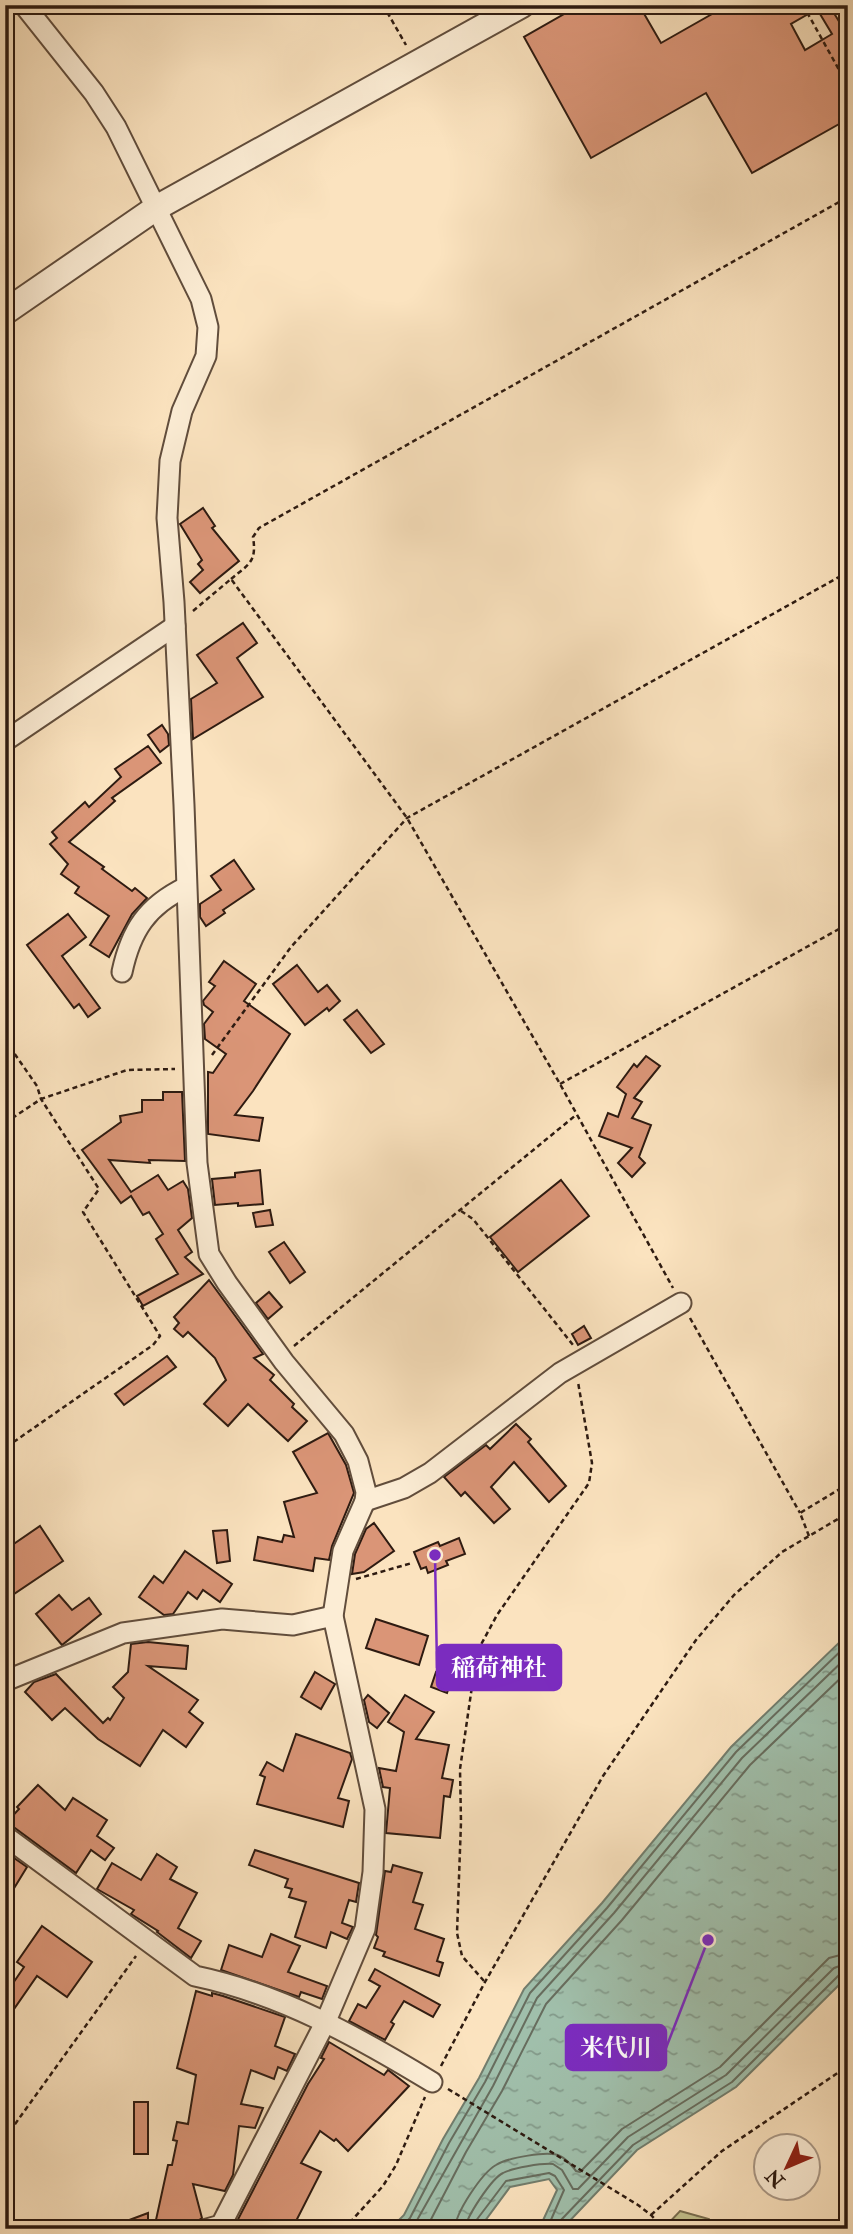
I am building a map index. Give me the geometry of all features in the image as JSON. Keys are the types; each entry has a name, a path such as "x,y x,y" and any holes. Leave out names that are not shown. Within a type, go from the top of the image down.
{"street":[{"path":"24,5 94,93 116,127 201,299 208,327 206,356 182,411 170,461 167,518 175,626 197,1163 209,1254 281,1357 344,1434 358,1461 366,1492 365,1501 343,1550 333,1616 375,1809 373,1872 365,1929 326,2021 221,2225 207,2229"},
{"path":"5,312 156,208 522,5"},
{"path":"5,741 175,626"},
{"path":"122,972 128,946 136,928 161,901 186,887"},
{"path":"365,1501 404,1488 430,1473 578,1363 681,1303"},
{"path":"5,1681 123,1633 222,1619 293,1625 333,1616"},
{"path":"5,1836 195,1976 220,1982 326,2021 432,2082"}],"path":[{"path":"383,5 417,65"},
{"path":"803,5 848,86"},
{"path":"175,626 252,562 256,553 253,537 259,528 848,197"},
{"path":"5,1124 41,1099 127,1070 192,1068 208,1062 291,947 407,818 848,572"},
{"path":"231,579 407,818 561,1084 800,1513 809,1536"},
{"path":"561,1084 848,924"},
{"path":"5,1040 37,1086 41,1099 99,1189 83,1212 160,1336 153,1345 5,1448"},
{"path":"281,1357 577,1114"},
{"path":"460,1210 473,1219 578,1363 592,1464 589,1483 497,1615 477,1652 460,1769 457,1933 462,1956 485,1982"},
{"path":"800,1513 848,1484"},
{"path":"344,2229 383,2186 396,2165 432,2082 485,1982 603,1776 696,1640 734,1595 782,1552 848,1513"},
{"path":"338,1581 369,1577 412,1563"},
{"path":"5,2138 148,1940"},
{"path":"651,2215 722,2151 848,2066"},
{"path":"450,2091 638,2205 664,2229"}],"green space":[{"path":"680,2211 709,2219 715,2229 663,2229"}],"water":[{"path":"848,1634 848,1976 736,2087 637,2150 562,2229 539,2229 557,2190 549,2179 510,2187 479,2229 390,2229 404,2215 524,1989 602,1903 731,1747"}],"building":[{"path":"580,5 639,5 661,43 728,5 829,5 843,28 848,25 848,119 752,173 706,93 591,158 524,37","holes":["817,9 832,34 805,50 791,24"]},
{"path":"203,508 215,526 212,528 239,561 200,593 190,582 203,570 198,564 202,560 180,524"},
{"path":"243,623 257,643 237,658 263,697 193,739 191,699 217,683 197,655"},
{"path":"162,725 168,734 169,745 160,752 148,735"},
{"path":"148,746 161,763 112,798 115,801 69,842 132,891 135,888 147,898 132,914 109,957 90,945 109,916 75,893 79,887 61,874 68,864 50,844 57,838 52,832 85,802 89,807 121,777 115,769"},
{"path":"234,860 254,889 223,910 225,913 206,926 200,917 200,904 221,890 211,876"},
{"path":"68,914 86,937 62,956 100,1008 88,1017 79,1004 74,1008 27,945"},
{"path":"224,961 256,984 244,1001 290,1034 235,1115 263,1118 259,1141 208,1134 208,1072 213,1073 226,1054 205,1039 204,1024 213,1012 203,1001 215,986 209,982"},
{"path":"297,965 318,992 327,985 340,1001 305,1025 273,984"},
{"path":"357,1010 384,1044 371,1053 344,1020"},
{"path":"646,1056 660,1066 634,1098 642,1102 632,1118 651,1125 639,1157 645,1163 632,1177 618,1163 632,1148 599,1136 608,1113 618,1117 626,1094 617,1087 634,1064 637,1067"},
{"path":"163,1092 182,1092 185,1161 149,1160 150,1163 109,1160 131,1192 158,1175 168,1190 183,1181 188,1189 192,1218 178,1230 192,1252 185,1257 203,1274 143,1306 137,1296 178,1274 156,1239 163,1234 149,1212 143,1215 131,1196 121,1203 82,1150 121,1122 120,1116 142,1112 142,1100 163,1100"},
{"path":"260,1170 263,1204 215,1205 212,1179 235,1177 235,1173"},
{"path":"561,1180 589,1216 518,1272 490,1237"},
{"path":"270,1210 273,1225 256,1227 253,1213"},
{"path":"284,1242 305,1272 290,1283 269,1252"},
{"path":"209,1280 263,1354 254,1358 274,1375 270,1380 307,1421 288,1441 248,1404 228,1426 204,1404 226,1380 215,1358 188,1332 183,1337 174,1329 179,1323 174,1317"},
{"path":"269,1292 282,1307 268,1319 256,1303"},
{"path":"584,1326 591,1338 578,1345 572,1334"},
{"path":"167,1356 176,1367 124,1405 115,1394"},
{"path":"516,1424 531,1439 528,1442 566,1486 549,1502 514,1462 491,1487 510,1509 494,1523 465,1492 461,1496 444,1477 486,1445 490,1449"},
{"path":"328,1433 346,1465 354,1493 329,1560 315,1558 313,1571 254,1560 258,1537 282,1542 284,1535 294,1537 284,1502 317,1493 293,1452"},
{"path":"374,1523 394,1551 364,1572 352,1574 355,1554 366,1529"},
{"path":"40,1526 63,1561 5,1600 5,1550"},
{"path":"227,1530 230,1561 217,1563 213,1531"},
{"path":"459,1538 465,1554 446,1561 448,1565 428,1573 426,1567 421,1569 414,1552 438,1542 440,1546"},
{"path":"185,1551 232,1584 220,1602 203,1590 197,1599 188,1592 173,1614 164,1615 139,1597 154,1576 163,1583"},
{"path":"59,1595 72,1610 89,1598 101,1614 62,1645 36,1614"},
{"path":"376,1619 428,1636 419,1665 366,1648"},
{"path":"148,1642 188,1646 186,1669 148,1666 198,1700 189,1712 203,1723 186,1747 163,1730 140,1766 98,1739 65,1708 52,1720 25,1692 34,1682 56,1674 103,1723 108,1718 110,1720 124,1698 113,1687 128,1672 131,1644"},
{"path":"315,1672 335,1684 321,1709 301,1697"},
{"path":"436,1672 452,1678 447,1693 431,1687"},
{"path":"368,1695 389,1713 377,1728 369,1722 364,1700"},
{"path":"405,1695 434,1712 416,1739 449,1745 442,1778 453,1780 450,1797 444,1796 440,1838 386,1833 390,1788 383,1787 379,1768 396,1771 404,1732 388,1722"},
{"path":"296,1734 350,1753 352,1759 338,1798 349,1801 343,1827 257,1804 265,1777 260,1775 267,1762 283,1771"},
{"path":"38,1785 65,1810 73,1798 107,1820 97,1836 114,1848 105,1860 91,1850 76,1873 12,1826 5,1824"},
{"path":"255,1850 359,1883 356,1902 349,1900 342,1923 353,1927 347,1939 331,1932 326,1948 295,1937 306,1902 289,1897 292,1889 285,1887 288,1879 249,1865"},
{"path":"157,1854 177,1867 170,1879 197,1893 178,1928 201,1941 191,1958 158,1931 131,1914 134,1910 97,1889 112,1863 141,1880"},
{"path":"14,1858 27,1867 5,1903 5,1873"},
{"path":"393,1865 422,1873 413,1902 423,1905 415,1929 444,1939 437,1961 443,1963 439,1976 383,1956 385,1952 374,1948 378,1937 376,1935 385,1871 391,1872"},
{"path":"42,1926 92,1962 67,1997 37,1976 5,2022 5,1995 24,1967 17,1962"},
{"path":"271,1934 300,1946 288,1972 327,1986 322,1999 301,1992 299,1997 221,1970 229,1945 262,1957"},
{"path":"375,1969 440,2005 433,2017 404,2001 391,2022 394,2024 385,2040 349,2021 358,2004 366,2008 380,1986 369,1980"},
{"path":"196,1991 223,1996 285,2017 275,2046 295,2054 287,2071 278,2067 274,2079 251,2070 241,2104 263,2108 255,2128 239,2126 233,2175 225,2191 193,2184 202,2218 195,2228 176,2229 175,2226 154,2229 168,2165 172,2165 177,2141 173,2140 177,2122 188,2124 196,2075 177,2068"},
{"path":"329,2042 384,2075 388,2070 409,2086 348,2151 336,2139 334,2141 320,2131 301,2163 321,2172 292,2229 233,2229 308,2084 324,2059 321,2058"},
{"path":"134,2102 148,2102 148,2154 134,2154"},
{"path":"148,2213 148,2229 108,2228"}],"place":[{"name":"稲荷神社","path":"435,1555"},
{"name":"米代川","path":"708,1940"}]}
